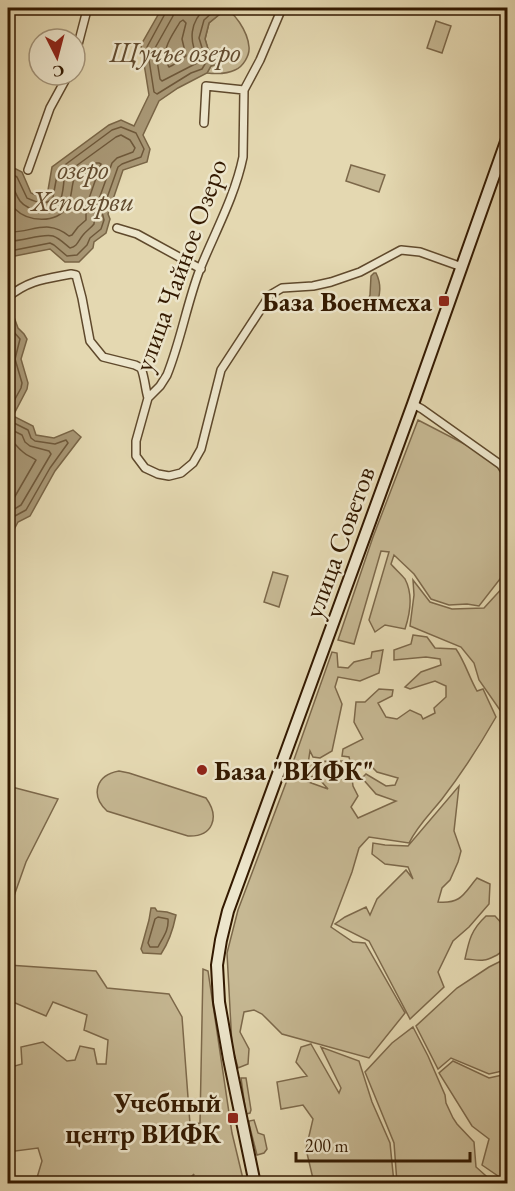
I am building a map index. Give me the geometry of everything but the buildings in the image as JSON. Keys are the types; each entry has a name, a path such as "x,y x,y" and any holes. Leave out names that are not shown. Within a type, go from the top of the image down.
{"main road":[{"name":"улица Советов","path":"255,1184 222,1022 218,983 220,940 228,911 413,404 507,136"}],"street":[{"path":"84,27 86,8"},
{"name":"улица Чайное Озеро","path":"8,297 16,290 36,280 76,275 90,341 103,357 141,368 148,398 160,386 167,375 201,269 240,168 243,157 244,90 260,60 282,8"},
{"path":"204,123 206,86 244,90"},
{"path":"28,170 50,108 62,87"},
{"path":"117,228 137,234 201,269"},
{"path":"148,398 136,441 136,456 145,468 158,474 169,476 181,473 193,463 201,448 221,370 270,296 282,288 313,286 360,272 402,250 420,252 462,267"},
{"path":"413,404 501,465 507,476"}],"shaded area":[{"path":"220,8 230,12 239,22 248,41 248,54 243,64 235,70 207,73 211,66 216,64 205,39 209,23 220,14"},
{"path":"436,21 451,26 442,53 427,48"},
{"path":"351,165 385,175 379,192 346,181"},
{"path":"418,420 484,454 503,473 508,494 507,570 479,606 449,605 431,599 414,574 394,555 391,564 408,585 410,604 407,623 405,629 385,625 375,632 369,620 389,552 381,551 354,644 338,640 373,537"},
{"path":"273,572 288,576 279,607 264,602"},
{"path":"413,580 430,602 452,609 484,608 505,585 508,599 508,709 502,713 479,680 474,663 461,647 410,626 414,595"},
{"path":"413,635 427,637 435,648 456,649 477,691 483,689 496,717 464,769 420,825 409,843 369,837 359,848 331,927 353,942 365,943 405,1013 369,1058 282,1034 262,1014 254,1010 244,1012 240,1032 249,1049 248,1064 238,1068 232,1046 227,953 238,910 289,775 328,789 320,780 291,768 332,652 337,653 338,667 348,668 354,662 371,658 372,652 383,650 379,673 360,681 338,677 335,687 342,704 332,751 320,758 313,757 310,751 308,764 350,761 349,757 342,756 343,749 363,739 354,722 356,702 365,702 379,689 393,690 392,696 378,703 386,717 397,719 410,710 421,715 423,719 435,713 434,708 446,697 446,686 435,681 410,689 405,687 421,672 441,665 440,659 426,657 394,660 394,650 411,644","holes":["367,762 377,772 398,778 395,785 386,786 366,774 362,778 376,794 396,801 358,818 351,807 358,796 353,786 351,770"]},
{"path":"119,771 206,798 213,812 212,824 203,833 188,836 107,811 98,799 98,786 105,777"},
{"path":"8,786 58,799 26,862 8,913"},
{"path":"459,786 454,831 461,851 450,880 442,888 438,902 452,901 462,896 477,878 490,884 489,904 453,941 438,972 444,987 410,1019 369,941 335,924 366,907 370,915 377,899 406,870 413,879 408,867 385,864 372,854 373,843 408,846"},
{"path":"486,916 495,916 503,926 507,936 506,946 503,951 487,960 465,959 471,936"},
{"path":"507,958 507,1070 489,1074 451,1058 438,1069 416,1026 457,988"},
{"path":"8,965 96,971 107,988 169,994 182,1017 190,1124 200,1123 203,969 208,971 232,1133 244,1183 191,1183 194,1174 185,1183 37,1183 42,1161 38,1148 8,1152 8,1056 15,1066 22,1064 21,1047 43,1042 67,1061 75,1060 80,1046 94,1049 97,1064 106,1064 108,1040 84,1030 87,1015 53,1002 46,1016 8,1000"},
{"path":"413,1027 428,1056 453,1118 474,1142 476,1167 494,1183 397,1183 394,1143 365,1072 392,1043"},
{"path":"311,1044 339,1093 341,1088 321,1047 359,1061 372,1102 390,1143 394,1183 314,1183 306,1149 313,1119 303,1105 281,1109 277,1082 307,1076 296,1062 301,1047"},
{"path":"453,1061 489,1078 507,1074 507,1180 482,1165 489,1139 472,1126 439,1073"},
{"path":"241,1078 246,1078 251,1110 246,1114"},
{"path":"254,1120 258,1133 264,1135 267,1149 264,1153 257,1155 249,1124 249,1121"}],"water":[{"name":"озеро Хепоярви","path":"162,8 220,8 220,14 209,23 205,39 208,49 215,58 216,65 211,66 207,73 159,101 143,135 150,149 147,162 123,170 108,214 110,219 106,233 94,242 93,248 79,262 65,262 50,249 15,256 8,254 8,165 22,172 31,193 40,197 47,196 52,167 109,125 121,120 134,126 149,95 141,45"},
{"path":"376,273 380,286 376,307 370,310 367,302 370,295 371,276"},
{"path":"8,314 14,317 18,328 27,339 21,359 28,383 27,389 13,416 33,426 36,435 54,438 73,430 81,437 55,471 30,516 18,522 8,541"},
{"path":"151,908 176,915 170,936 161,954 143,953 141,949"}],"place":[{"name":"База Военмеха","path":"444,301"},
{"name":"База \"ВИФК\"","path":"202,770"},
{"name":"Учебный центр ВИФК","path":"233,1118"}],"water label":[{"name":"Щучье озеро","path":"175,52"}]}
